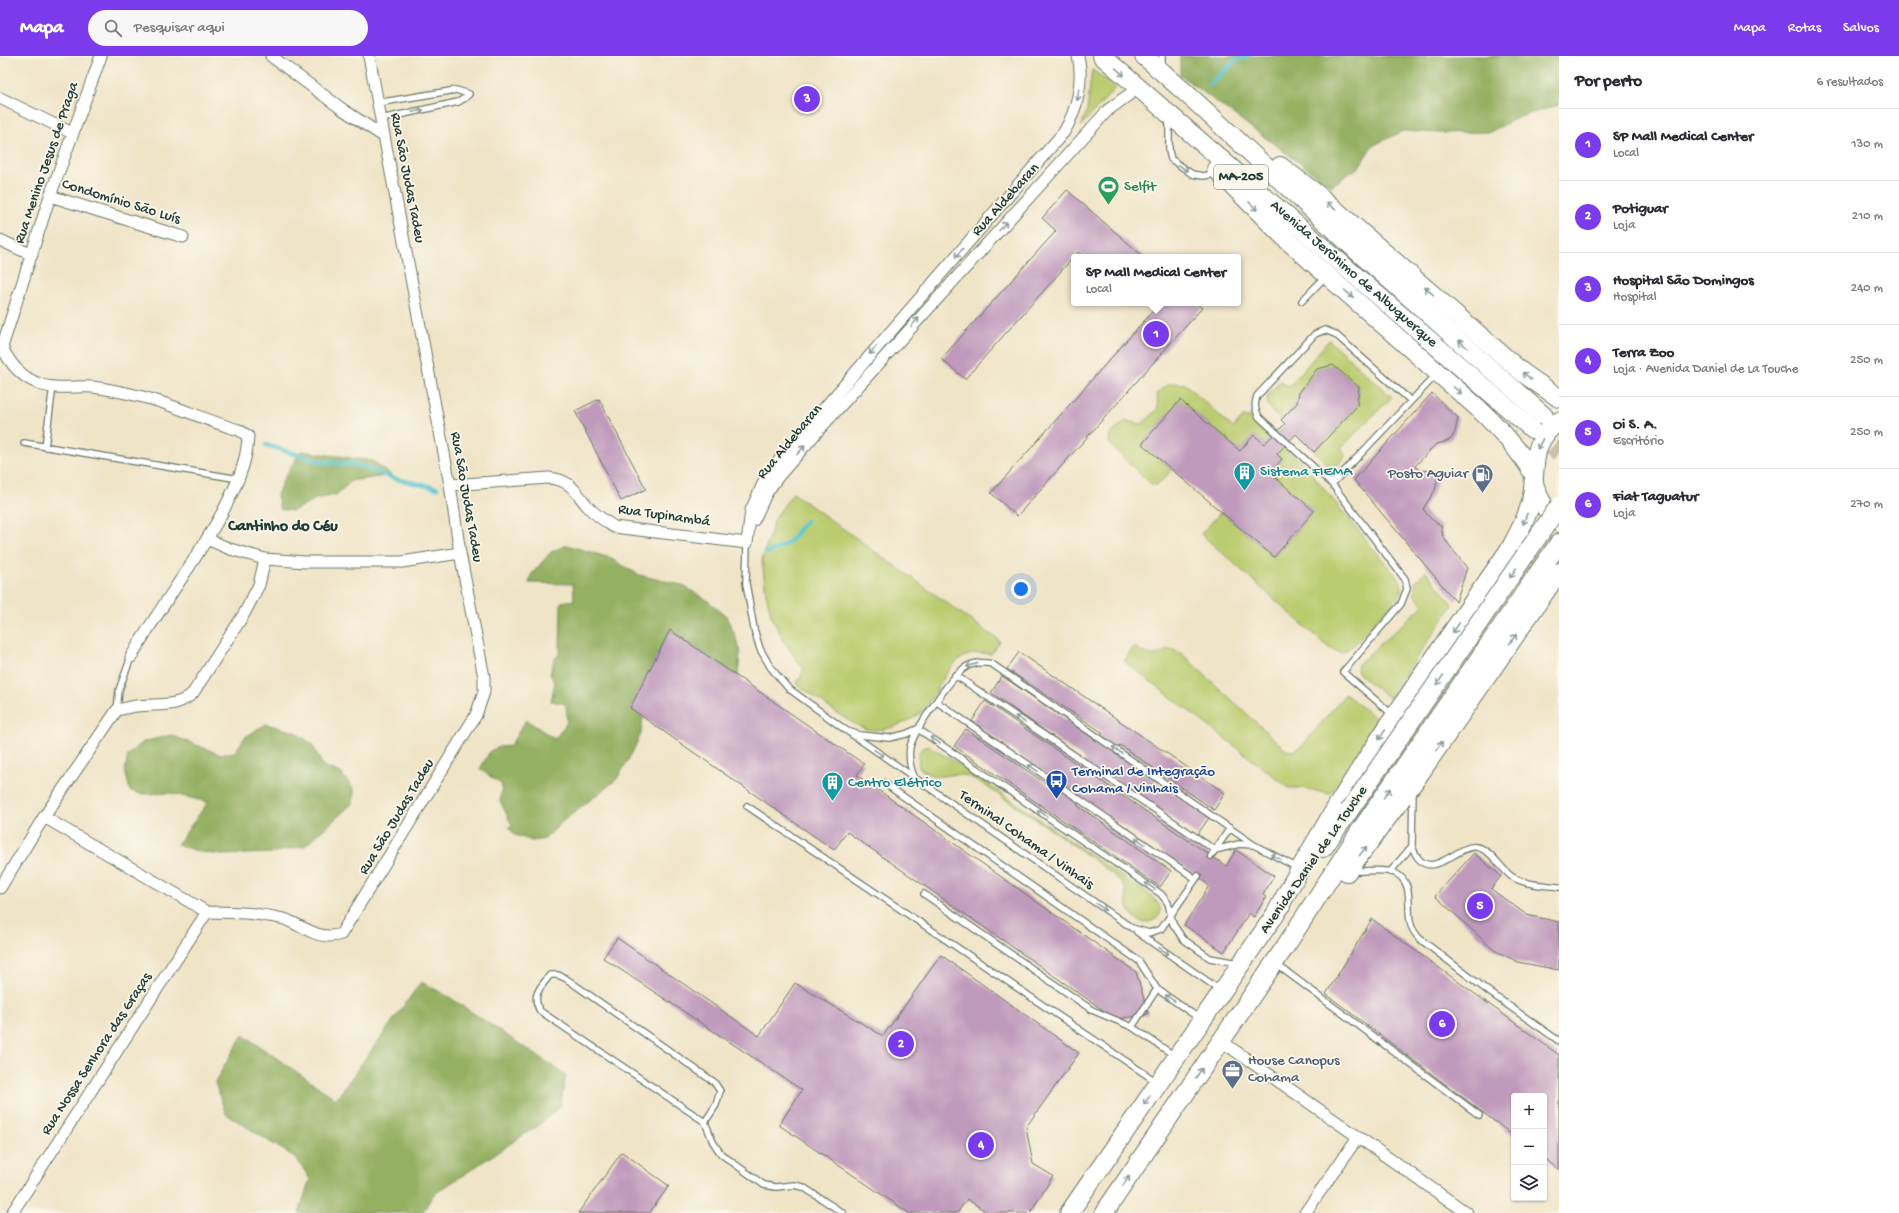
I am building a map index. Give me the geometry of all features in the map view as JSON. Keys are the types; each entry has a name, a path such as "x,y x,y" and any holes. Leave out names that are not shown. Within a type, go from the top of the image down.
{"main road":[{"name":"Avenida Jerônimo de Albuquerque","path":"1102,56 1532,430"},
{"name":"Avenida Jerônimo de Albuquerque","path":"1144,56 1162,64 1197,103 1357,251 1552,419"},
{"path":"1138,88 1287,240 1500,429 1522,454 1533,477 1538,498 1548,514 1559,523"},
{"path":"1197,103 1317,194 1523,373 1559,398"},
{"path":"1274,916 1299,868 1344,794 1395,716 1511,547 1525,522 1531,501 1534,458 1539,444 1547,432 1552,419"},
{"name":"Avenida Daniel de La Touche","path":"1070,1213 1221,991 1349,811 1559,506"},
{"name":"Avenida Daniel de La Touche","path":"1104,1213 1285,947 1364,826 1559,543"},
{"path":"1285,947 1348,871 1414,782 1559,572"}],"street":[{"name":"Rua Menino Jesus de Praga","path":"101,56 50,196 1,348 9,362 27,378 39,384 94,388 144,397 244,432 248,436 248,443 239,480 207,540 146,630 131,657"},
{"path":"271,56 342,109 383,136"},
{"name":"Rua São Judas Tadeu","path":"207,912 251,913 270,916 288,920 309,931 325,937 341,934 356,913 476,715 482,701 484,677 460,553 450,485 369,56"},
{"name":"Rua Aldebaran","path":"747,543 751,510 768,473 1064,132 1071,120 1078,97 1078,56"},
{"name":"Rua Aldebaran","path":"747,543 761,504 777,478 1108,110 1138,88"},
{"path":"0,98 72,133"},
{"name":"Condomínio São Luís","path":"50,196 183,237"},
{"path":"0,240 32,255"},
{"name":"Rua Tupinambá","path":"450,485 549,478 560,479 570,484 590,509 614,527 747,543"},
{"path":"207,540 230,549 265,559 367,563 402,562 460,553"},
{"path":"117,710 135,706 177,704 194,693 244,614 259,585 265,559"},
{"name":"Rua Menino Jesus de Praga","path":"0,888 44,817 117,710"},
{"path":"44,817 207,912"},
{"name":"Rua Nossa Senhora das Graças","path":"12,1213 207,912"},
{"path":"1221,1041 1467,1213"},
{"path":"1305,1213 1358,1137"}],"lane":[{"path":"377,103 456,90 469,94 458,102 380,119"},
{"path":"1169,121 1168,151 1171,159 1192,174 1203,176 1220,173"},
{"path":"1302,301 1327,275"},
{"path":"1395,716 1343,672 1401,604 1407,589 1405,579 1332,484 1259,417 1255,409 1255,403 1258,396 1315,334 1324,330 1335,334 1411,401"},
{"path":"1332,484 1438,373"},
{"path":"45,447 53,386"},
{"path":"24,443 239,480"},
{"name":"Terminal Cohama / Vinhais","path":"747,543 746,583 748,606 760,649 771,668 788,688 847,731 1221,991"},
{"name":"Rua Menino Jesus de Praga","path":"117,710 119,690 131,657"},
{"path":"916,779 911,772 909,757 912,740 918,729 955,676 966,667 973,664 986,662 992,664 1254,845 1299,868"},
{"path":"955,676 1215,850 1239,844 1254,845"},
{"name":"Terminal Cohama / Vinhais","path":"937,702 1197,878 1163,927 1156,932 1145,933 1132,928"},
{"path":"847,731 869,737 889,738 906,734 918,729"},
{"path":"918,729 1161,894 1168,903 1170,917 1173,924 1183,939 1210,958 1241,964"},
{"path":"1414,782 1412,846 1415,854 1421,861 1430,864 1444,861 1462,851 1476,847 1483,849 1512,877 1538,884 1559,887"},
{"path":"884,783 1139,961 1157,989 1202,1020"},
{"path":"747,806 1159,1083"},
{"path":"1211,856 1230,828"},
{"path":"1390,872 1412,846"},
{"path":"1348,871 1390,872 1395,873 1402,878 1409,890 1410,920 1413,929 1420,939 1492,994 1559,1041"},
{"path":"924,894 1092,1010 1132,1027 1176,1057"},
{"path":"1274,963 1480,1115"},
{"path":"705,1122 719,1098 720,1090 714,1082 565,978 558,975 550,975 535,997 535,1003 540,1011 705,1122 713,1142 721,1154 764,1185 776,1187 794,1185 803,1187 843,1213"},
{"path":"1132,1027 1157,989"}],"green space":[{"path":"1180,56 1559,56 1559,105 1519,117 1490,132 1440,133 1403,131 1372,146 1359,167 1331,186 1180,75"},
{"path":"1092,70 1116,87 1081,126 1087,111"},
{"path":"1329,340 1392,397 1341,448 1345,456 1341,462 1333,466 1330,466 1314,452 1357,406 1359,387 1333,365 1317,369 1299,393 1297,403 1281,420 1269,407 1267,400 1267,396 1280,381 1289,387"},
{"path":"1176,383 1185,384 1233,428 1243,417 1253,417 1306,467 1401,582 1402,589 1399,596 1354,645 1341,653 1329,648 1201,534 1221,512 1274,557 1314,511 1270,473 1282,459 1254,435 1240,451 1180,400 1142,444 1172,470 1157,485 1151,484 1113,448 1109,442 1110,435 1125,421 1142,424 1158,409 1157,394 1166,385"},
{"path":"301,451 373,461 391,475 351,481 336,495 316,499 293,511 280,509 277,495 283,480"},
{"path":"793,493 1000,641 991,654 978,653 967,655 958,660 921,712 903,723 883,729 869,730 848,721 797,684 804,669 783,640 771,615 766,593 762,560 775,518"},
{"path":"567,545 610,558 639,575 682,585 707,600 726,616 735,635 740,652 738,677 670,630 630,708 643,718 641,733 632,753 617,779 562,822 545,839 532,841 515,835 508,827 513,827 500,801 502,785 480,769 490,751 499,747 510,746 526,720 555,739 567,722 566,704 551,701 555,683 550,674 554,660 560,653 561,602 574,600 573,584 529,583 531,575 551,552"},
{"path":"1426,571 1453,605 1389,698 1360,675 1357,670 1358,664 1424,605 1415,596 1415,582"},
{"path":"1134,647 1149,655 1159,654 1169,649 1182,654 1286,750 1295,751 1303,745 1345,694 1373,716 1379,726 1330,794 1303,788 1289,788 1124,661"},
{"path":"266,724 295,732 312,744 323,766 341,773 354,790 353,803 305,846 271,853 221,855 201,852 177,845 208,802 170,793 142,794 130,791 125,771 128,755 143,742 171,735 219,754 235,752 245,737"},
{"path":"929,746 973,773 1132,884 1146,892 1158,904 1161,909 1160,915 1155,920 1144,923 1137,919 1130,911 1123,884 1120,881 1075,846 978,781 971,777 960,775 932,775 919,767 918,755 922,748"},
{"path":"421,982 446,995 566,1075 560,1106 540,1124 433,1195 422,1213 299,1213 310,1179 296,1158 226,1114 215,1083 243,1035 336,1099"}],"building":[{"path":"1067,190 1141,254 1081,254 1078,252 1076,254 1071,254 1071,260 965,379 941,359 1056,231 1042,218"},
{"path":"1157,306 1200,306 1202,308 1017,516 991,493"},
{"name":"Sistema FIEMA","path":"1333,365 1359,387 1357,406 1314,452 1296,434 1277,454 1282,459 1270,473 1314,511 1274,557 1142,444 1180,400 1240,451 1254,435 1264,444 1285,424 1281,420 1297,403 1299,393 1317,369"},
{"path":"1432,393 1458,418 1455,432 1451,439 1436,444 1415,466 1420,471 1436,470 1437,481 1435,490 1423,509 1430,518 1441,526 1443,537 1467,568 1456,602 1354,480"},
{"path":"599,399 646,489 621,501 575,411"},
{"name":"Centro Elétrico","path":"670,630 864,764 857,775 1136,972 1148,1013 1146,1015 1116,1019 847,832 834,850 630,708"},
{"name":"Terminal de Integração Cohama / Vinhais","path":"1019,652 1225,793 1214,810 1120,745 1114,753 1209,818 1197,835 1103,771 1097,778 1226,866 1236,850 1274,876 1263,895 1266,897 1254,917 1249,913 1224,952 1184,925 1209,886 1198,876 1082,798 1077,805 1171,871 1160,887 954,746 966,729 1060,793 1065,787 972,721 985,701 1081,767 1086,760 991,693 1002,676 1097,741 1103,733 1007,669"},
{"path":"1474,853 1501,876 1491,889 1527,915 1559,922 1559,970 1518,962 1494,950 1435,896"},
{"path":"1372,919 1559,1055 1559,1170 1547,1160 1547,1093 1511,1093 1511,1134 1326,994"},
{"path":"617,938 759,1036 795,983 883,1036 941,955 1079,1053 1026,1127 1033,1164 1053,1176 1030,1213 988,1213 967,1199 957,1213 909,1213 779,1125 802,1090 603,958"},
{"path":"622,1152 669,1186 649,1213 578,1213"}],"waterway":[{"path":"1209,85 1235,61 1248,56"},
{"path":"266,445 322,462 357,465 396,479 437,488"},
{"path":"766,553 787,544 806,521"}],"tunnel":[{"path":"1532,429 1559,453"}],"place":[{"name":"Hospital São Domingos","path":"807,99"},
{"name":"Selfit","path":"1109,206"},
{"name":"SP Mall Medical Center","path":"1156,334"},
{"name":"Sistema FIEMA","path":"1245,492"},
{"name":"Posto Aguiar","path":"1483,494"},
{"name":"Terminal de Integração Cohama / Vinhais","path":"1057,800"},
{"name":"Centro Elétrico","path":"832,802"},
{"name":"Oi S. A.","path":"1480,906"},
{"name":"Fiat Taguatur","path":"1442,1024"},
{"name":"Potiguar","path":"901,1044"},
{"name":"House Canopus Cohama","path":"1233,1090"},
{"name":"Terra Zoo","path":"981,1145"}],"district":[{"name":"Cantinho do Céu","path":"283,527"}]}
